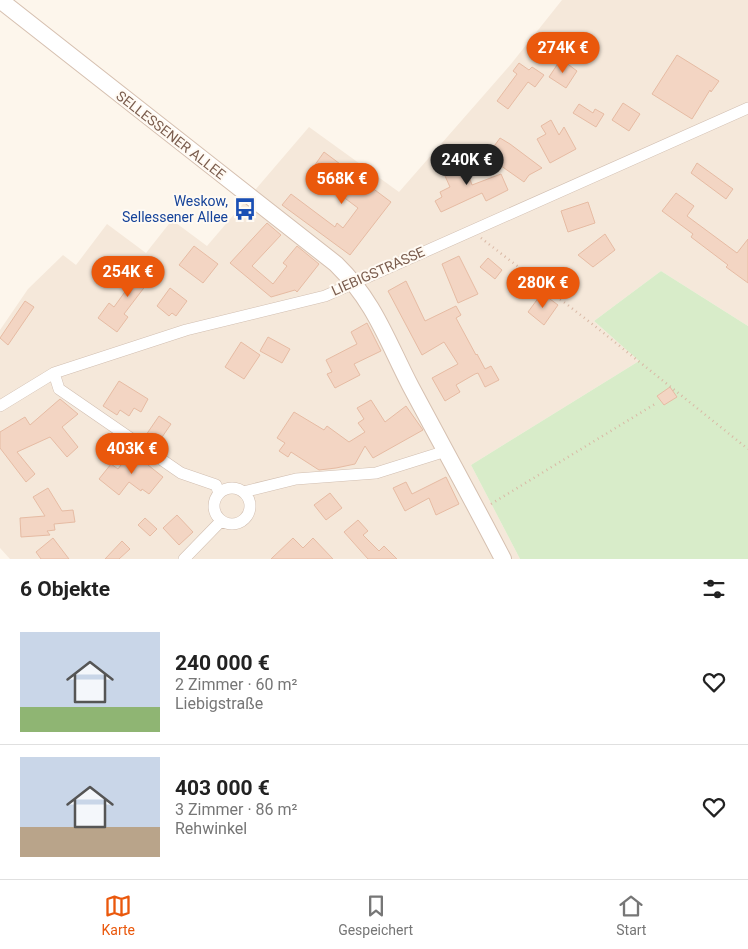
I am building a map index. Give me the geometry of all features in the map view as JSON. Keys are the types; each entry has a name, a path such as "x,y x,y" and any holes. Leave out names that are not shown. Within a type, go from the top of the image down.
{"main road":[{"name":"SELLESSENER ALLEE","path":"0,0 336,264 355,283 373,310 503,559"}],"street":[{"name":"LIEBIGSTRASSE","path":"0,406 54,373 186,330 324,296 748,108"},
{"path":"54,373 59,389 181,473 216,485 219,493"},
{"path":"243,492 296,479 376,473 446,451"},
{"path":"233,488 243,492 250,502 248,515 239,524 233,525 221,521 214,511 213,505 219,493 233,488"},
{"path":"184,559 221,521"}],"path":[{"path":"470,230 591,323 748,449"},
{"path":"479,512 655,404"}],"shaded area":[{"path":"562,0 748,0 748,326 661,271 594,321 639,361 471,465 520,559 10,559 0,548 0,330 28,289 63,255 76,265 107,224 146,253 172,220 207,246 309,127 399,192 511,64"}],"green space":[{"path":"661,271 748,326 748,559 520,559 471,465 639,361 594,321"}],"building":[{"path":"677,55 719,81 711,92 710,90 692,119 652,94"},
{"path":"561,59 577,71 566,88 549,77"},
{"path":"519,63 529,70 532,67 544,75 535,87 528,82 508,109 497,101 517,74 513,71"},
{"path":"623,103 640,114 629,131 612,120"},
{"path":"579,104 593,113 595,109 604,114 596,127 573,113"},
{"path":"551,120 559,135 564,127 576,149 550,163 537,139 546,134 541,126"},
{"path":"500,138 542,168 529,175 524,182 487,156"},
{"path":"324,152 391,202 350,255 282,205 291,194 335,227 337,223 343,228 358,208 310,172"},
{"path":"462,157 472,185 501,174 508,190 486,201 482,193 441,212 435,201 442,197 440,192 450,187 441,167"},
{"path":"697,163 733,189 726,199 691,173"},
{"path":"676,193 694,206 687,216 737,253 748,239 748,283 691,237 693,234 662,211"},
{"path":"588,202 595,223 568,232 561,211"},
{"path":"267,223 281,235 252,266 273,284 287,266 283,263 297,246 319,264 297,292 295,290 271,297 230,263"},
{"path":"605,234 615,250 593,267 578,255"},
{"path":"194,246 218,264 203,283 179,265"},
{"path":"459,256 478,294 458,303 442,264"},
{"path":"488,258 502,270 495,279 480,267"},
{"path":"148,260 159,268 124,314 128,317 117,332 98,318 109,303 114,307"},
{"path":"406,281 425,321 456,306 461,315 456,318 476,355 485,369 491,366 499,380 485,387 478,373 475,374 456,385 460,392 445,401 432,378 458,364 444,342 422,355 388,291"},
{"path":"170,288 187,301 176,316 172,313 169,316 157,306"},
{"path":"542,293 558,305 544,325 528,312"},
{"path":"25,301 34,307 8,345 0,338"},
{"path":"367,323 381,351 354,364 360,375 335,388 327,374 332,372 326,360 357,344 351,332"},
{"path":"268,337 290,349 282,363 260,351"},
{"path":"241,342 260,355 244,379 225,367"},
{"path":"119,381 148,399 141,412 134,408 129,416 120,410 117,415 103,406"},
{"path":"670,387 677,397 664,405 657,396"},
{"path":"60,399 78,414 62,427 78,447 67,457 50,437 17,452 35,474 26,482 0,448 0,432 25,417 30,425"},
{"path":"371,400 385,422 406,406 423,430 373,458 365,446 355,464 336,468 319,470 291,452 288,457 279,451 285,443 277,438 294,412 324,430 327,426 349,442 365,432 358,423 364,419 357,408"},
{"path":"159,416 171,424 158,443 146,435"},
{"path":"132,450 163,477 149,494 142,489 141,491 129,482 119,495 99,479 111,464 118,469"},
{"path":"446,477 459,504 436,515 429,498 405,511 393,488 406,482 412,494"},
{"path":"48,488 62,511 73,510 75,522 54,524 55,530 47,531 50,535 21,537 20,518 45,516 33,497"},
{"path":"330,493 342,508 326,520 314,505"},
{"path":"177,515 193,532 179,545 163,528"},
{"path":"145,518 157,529 150,536 138,525"},
{"path":"358,520 368,531 363,535 379,551 384,546 397,559 368,559 344,532"},
{"path":"53,538 69,559 41,559 36,552"},
{"path":"293,538 303,548 313,538 333,559 271,559"},
{"path":"122,541 130,549 119,559 105,559"}],"place":[{"name":"Weskow, Sellessener Allee","path":"245,209"}]}
